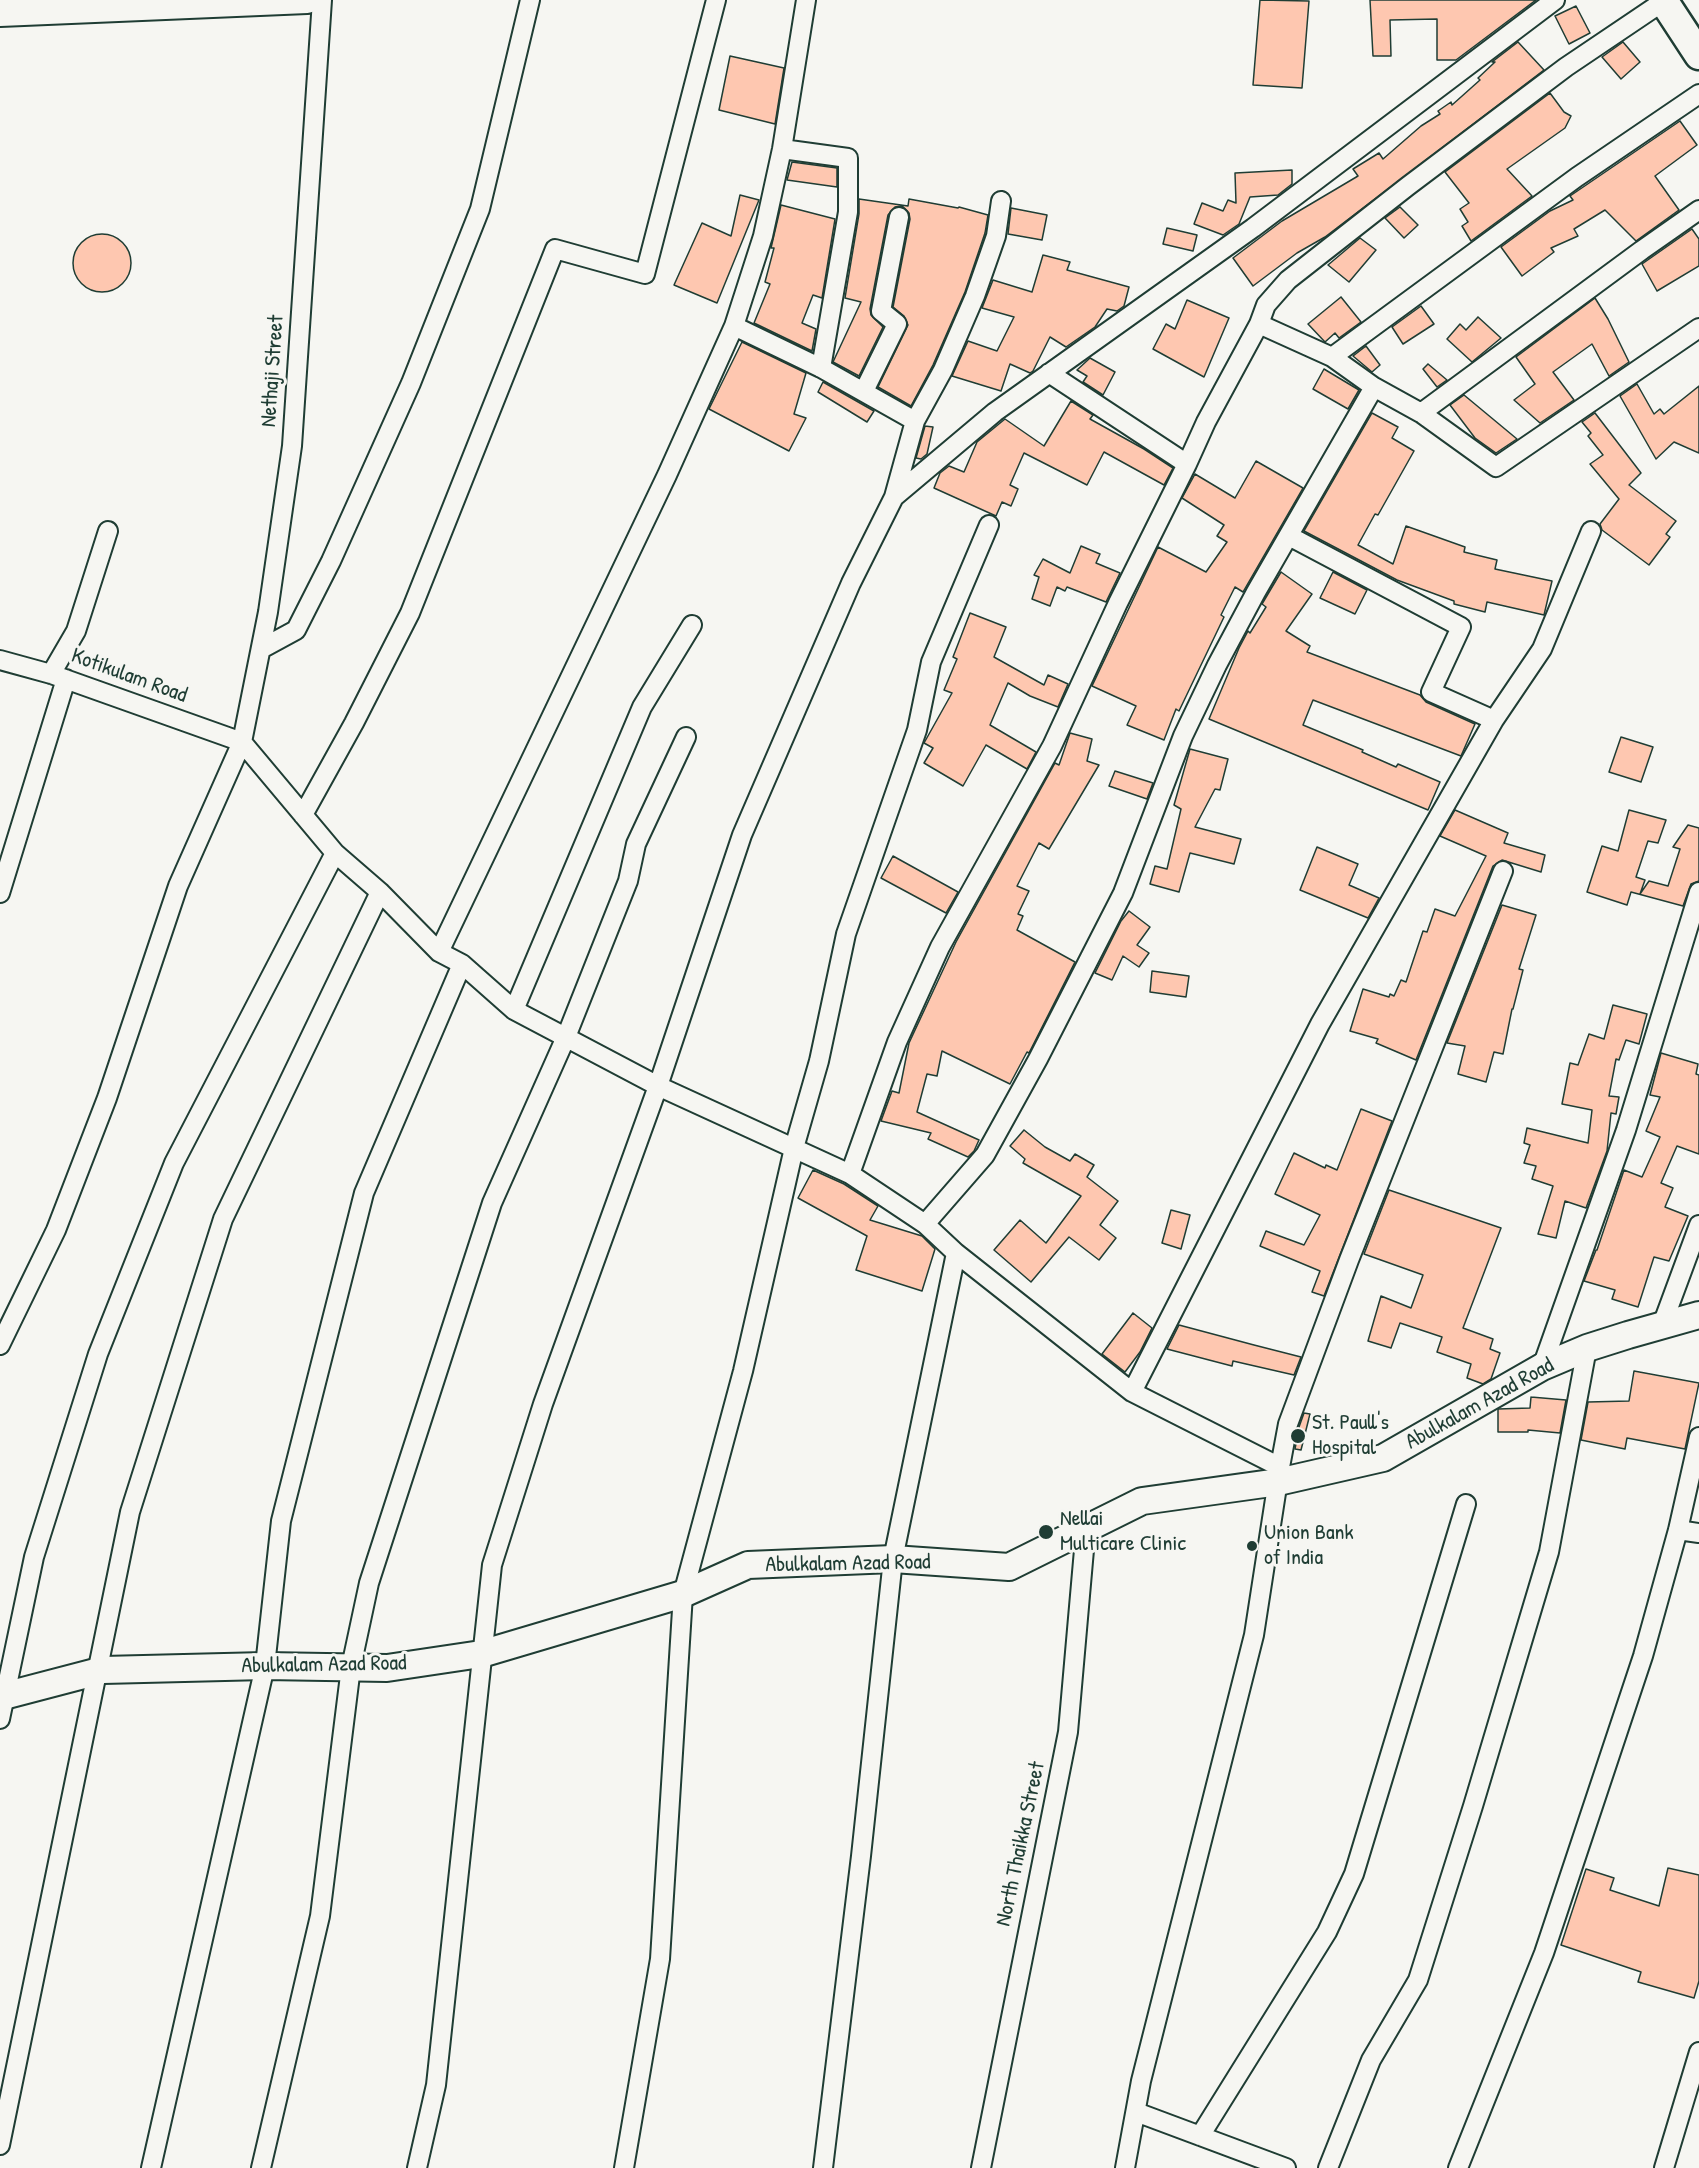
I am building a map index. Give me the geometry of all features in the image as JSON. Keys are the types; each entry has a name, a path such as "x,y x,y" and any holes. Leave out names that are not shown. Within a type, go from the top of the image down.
{"main road":[{"path":"0,13 106,4 307,0"},
{"path":"1663,1 1699,54"},
{"name":"Abulkalam Azad Road","path":"2,1704 98,1671 265,1666 387,1668 481,1654 683,1594 748,1565 893,1559 1008,1567 1086,1527 1142,1502 1279,1474 1383,1458 1542,1367 1587,1348 1699,1316"}],"street":[{"name":"Nethaji Street","path":"0,1345 56,1230 107,1098 178,886 242,742 268,612 292,446 322,0"},
{"path":"261,649 296,630 331,561 411,383 480,209 530,0"},
{"path":"303,815 354,723 410,613 555,249 645,274 716,0"},
{"path":"439,952 666,475 734,326 763,236 782,149 806,0"},
{"path":"894,496 995,412 1253,228 1555,0"},
{"path":"850,1174 897,1042 940,947 1052,746 1118,603 1266,305 1288,280 1408,186 1548,81 1663,1"},
{"path":"1332,357 1577,177 1699,94"},
{"path":"782,149 848,158 848,212 821,368"},
{"path":"417,2168 436,2085 492,1565 543,1404 658,1086 742,835 851,583 894,496 915,421 943,370 975,296 996,237 1001,201"},
{"path":"1421,413 1642,249 1699,210"},
{"path":"864,391 897,324 881,311 899,217"},
{"path":"1258,324 1332,357 1374,387 1421,413 1496,467 1699,328"},
{"path":"734,326 821,368 915,421"},
{"path":"1048,373 1187,464"},
{"path":"925,1224 985,1155 1038,1059 1123,892 1183,736 1217,665 1256,592 1374,387"},
{"path":"624,2168 660,1959 683,1594 743,1371 794,1148 819,1061 846,934 917,730 932,662 989,525"},
{"path":"0,893 58,676 76,631 108,531"},
{"path":"1132,1392 1320,1024 1494,720 1542,649 1591,531"},
{"path":"1289,536 1461,627 1431,692 1494,720"},
{"path":"514,1010 642,706 692,625"},
{"name":"Kotikulam Road","path":"0,660 58,676 242,742"},
{"path":"261,2168 320,1916 351,1668 369,1583 492,1203 566,1037 628,881 636,844 686,737"},
{"path":"242,742 335,853 380,892 439,952 462,964 514,1010 658,1086 850,1174 925,1224 956,1252 1132,1392 1279,1474"},
{"path":"2,1704 34,1557 98,1353 174,1163 335,853"},
{"path":"1125,2168 1142,2080 1254,1635 1288,1424 1349,1260 1503,871"},
{"path":"0,2145 130,1512 223,1220 380,892"},
{"path":"1542,1367 1626,1130 1699,892"},
{"path":"151,2168 265,1666 281,1521 364,1193 462,964"},
{"path":"1662,1325 1699,1225"},
{"path":"823,2168 861,1856 893,1559 956,1252"},
{"path":"1328,2168 1371,2061 1418,1980 1470,1816 1549,1552 1587,1348"},
{"path":"1458,2168 1544,1953 1643,1656 1678,1530 1699,1437"},
{"path":"1200,2136 1327,1932 1354,1874 1466,1504"},
{"name":"North Thaikka Street","path":"981,2168 1068,1732 1086,1527"},
{"path":"1678,1530 1699,1533"},
{"path":"1664,2168 1699,2052"},
{"path":"1136,2112 1286,2168"}],"building":[{"path":"1260,0 1309,1 1302,88 1253,85"},
{"path":"1370,0 1536,0 1456,60 1437,60 1437,19 1390,20 1391,56 1373,56"},
{"path":"1576,6 1590,33 1569,44 1555,16"},
{"path":"1518,42 1544,70 1325,237 1297,253 1253,286 1233,258 1282,221 1358,176 1353,169 1379,153 1383,159 1421,126 1440,114 1438,111 1451,102 1452,105 1480,80 1478,78 1495,62 1492,62"},
{"path":"1623,42 1640,62 1621,79 1602,57"},
{"path":"730,56 784,68 775,124 719,110"},
{"path":"1550,93 1564,112 1571,116 1565,128 1507,169 1532,196 1471,241 1462,226 1468,222 1460,209 1469,203 1445,172"},
{"path":"1680,121 1697,145 1655,176 1679,210 1636,241 1605,210 1574,229 1578,236 1551,248 1554,252 1522,276 1501,247 1550,211 1573,200 1570,196"},
{"path":"792,162 837,168 837,187 787,180"},
{"path":"1292,170 1292,184 1278,195 1250,197 1239,224 1223,235 1194,224 1202,203 1223,211 1228,200 1236,203 1235,173"},
{"path":"740,195 759,200 717,303 674,285 702,223 731,236"},
{"path":"859,199 908,206 909,199 959,207 988,215 985,233 965,292 933,365 911,406 878,387 908,325 904,316 893,307 910,219 909,213 902,206 895,207 888,215 870,309 871,315 883,327 859,376 833,362 861,302 845,298 859,214"},
{"path":"781,205 835,219 822,298 813,295 802,323 816,329 812,351 754,323 770,284 765,282 774,248 771,248"},
{"path":"1400,207 1418,225 1404,238 1385,218"},
{"path":"1011,208 1047,215 1042,240 1008,234"},
{"path":"1167,228 1197,235 1193,251 1163,244"},
{"path":"1692,229 1699,239 1699,266 1657,291 1642,264"},
{"path":"96,234 108,234 123,242 131,257 131,269 123,284 108,292 96,292 81,284 73,269 73,257 81,242"},
{"path":"1360,238 1376,250 1349,282 1328,265"},
{"path":"1043,255 1070,262 1067,270 1129,287 1124,306 1117,311 1107,309 1095,327 1066,347 1050,337 1030,373 1010,364 1001,391 952,376 968,341 997,351 1014,317 982,308 993,280 1032,292"},
{"path":"1341,297 1361,322 1339,338 1335,333 1325,342 1308,324"},
{"path":"1595,298 1629,362 1609,376 1592,344 1553,372 1574,400 1540,423 1514,400 1535,384 1516,357"},
{"path":"1187,300 1229,318 1204,377 1153,349 1166,324 1175,329"},
{"path":"1421,306 1434,324 1403,344 1392,327"},
{"path":"1478,317 1501,338 1472,362 1447,339 1460,324 1466,330"},
{"path":"742,342 806,373 794,414 806,418 789,451 709,409"},
{"path":"1366,346 1380,365 1372,372 1353,356"},
{"path":"1090,358 1115,372 1103,395 1083,382 1087,376 1077,370"},
{"path":"1428,364 1447,380 1437,387 1423,369"},
{"path":"1324,369 1359,390 1348,409 1313,389"},
{"path":"823,382 874,411 867,422 818,392"},
{"path":"1637,384 1654,414 1660,409 1664,414 1699,386 1699,453 1674,442 1656,459 1620,396"},
{"path":"1464,395 1517,439 1496,453 1475,438 1450,405"},
{"path":"1071,401 1093,415 1090,419 1173,468 1164,485 1104,452 1087,485 1024,453 1010,485 1018,489 1011,506 1002,502 996,516 934,488 940,473 949,466 964,472 977,442 1005,419 1044,446"},
{"path":"1372,413 1398,427 1392,438 1414,451 1378,515 1375,514 1358,545 1393,564 1406,526 1465,547 1464,552 1497,560 1495,569 1552,581 1544,615 1487,602 1485,612 1454,604 1454,601 1397,580 1304,531"},
{"path":"1595,413 1641,473 1629,485 1676,521 1666,534 1670,537 1649,565 1602,530 1600,524 1619,499 1590,464 1603,455 1588,436 1591,433 1582,422"},
{"path":"925,426 933,427 927,454 921,459 916,458"},
{"path":"1256,461 1303,488 1243,592 1235,587 1221,615 1224,617 1179,711 1176,709 1164,740 1127,725 1136,706 1092,686 1158,547 1206,572 1227,542 1217,536 1224,525 1182,498 1195,474 1235,498"},
{"path":"1081,546 1100,554 1096,563 1120,573 1106,602 1067,587 1065,591 1057,587 1050,606 1032,599 1039,577 1034,575 1043,559 1070,573"},
{"path":"1281,572 1312,594 1286,631 1310,646 1307,652 1420,695 1426,702 1475,724 1461,756 1313,700 1303,725 1363,750 1362,752 1396,767 1398,764 1440,782 1428,810 1209,719 1239,648 1248,631 1250,633 1266,607 1262,604"},
{"path":"1333,572 1367,590 1355,614 1320,598"},
{"path":"970,613 1006,627 994,657 1044,685 1048,675 1068,684 1058,707 1030,696 1008,683 990,725 1036,752 1027,769 986,745 963,786 924,763 933,748 924,743 952,693 944,690 957,659 953,657"},
{"path":"1070,733 1092,739 1087,761 1099,765 1049,849 1039,843 1017,886 1029,891 1018,914 1023,916 1017,930 1075,962 1029,1053 1027,1052 1010,1084 942,1051 937,1076 927,1074 917,1112 979,1140 968,1157 928,1139 931,1133 881,1121 892,1091 899,1093 909,1043 956,942 1055,763 1059,765"},
{"path":"1621,737 1653,747 1641,782 1609,772"},
{"path":"1190,749 1228,759 1220,790 1215,789 1195,827 1241,839 1234,864 1190,853 1179,892 1150,884 1155,866 1167,869 1181,809 1174,805"},
{"path":"1115,771 1153,783 1147,799 1109,786"},
{"path":"1455,810 1508,833 1504,843 1545,855 1541,872 1502,860 1493,866 1416,1060 1376,1043 1378,1039 1350,1031 1363,989 1389,997 1390,994 1394,996 1401,980 1406,982 1423,931 1427,932 1435,909 1455,916 1486,856 1440,836"},
{"path":"1629,810 1666,820 1658,843 1648,841 1636,877 1645,880 1640,894 1649,881 1668,886 1680,849 1673,847 1688,825 1699,828 1699,881 1691,884 1683,906 1631,892 1627,905 1587,892 1602,846 1618,851"},
{"path":"1317,847 1358,864 1349,885 1379,898 1368,918 1300,890"},
{"path":"893,856 958,892 946,913 881,878"},
{"path":"1502,905 1536,915 1519,969 1523,970 1503,1054 1494,1052 1486,1082 1458,1074 1465,1046 1447,1043"},
{"path":"1129,911 1150,927 1137,945 1149,953 1139,967 1123,956 1112,980 1095,973 1121,921"},
{"path":"1152,971 1189,976 1186,997 1150,992"},
{"path":"1613,1005 1647,1014 1639,1044 1626,1040 1619,1060 1616,1059 1609,1096 1619,1097 1616,1114 1611,1113 1607,1151 1586,1208 1565,1201 1556,1238 1538,1234 1553,1186 1532,1179 1536,1166 1524,1163 1530,1145 1524,1143 1527,1128 1588,1143 1592,1110 1562,1104 1570,1063 1578,1065 1589,1034 1604,1039"},
{"path":"1661,1053 1698,1064 1696,1074 1699,1075 1699,1154 1677,1146 1661,1183 1673,1188 1665,1207 1688,1216 1669,1261 1654,1257 1638,1307 1612,1299 1615,1290 1584,1281 1624,1170 1642,1177 1660,1137 1646,1131 1660,1097 1650,1095"},
{"path":"1361,1109 1392,1121 1324,1296 1312,1292 1320,1271 1260,1246 1266,1231 1304,1245 1320,1215 1275,1194 1294,1153 1325,1168 1326,1165 1337,1170"},
{"path":"1024,1130 1045,1147 1070,1161 1075,1154 1094,1165 1087,1177 1118,1201 1100,1225 1116,1238 1099,1260 1069,1237 1031,1282 994,1250 1020,1220 1046,1243 1081,1196 1023,1163 1025,1159 1010,1146"},
{"path":"813,1170 844,1184 878,1206 870,1220 922,1236 935,1249 922,1291 856,1270 867,1236 798,1198"},
{"path":"1389,1190 1501,1228 1463,1328 1493,1339 1490,1349 1500,1353 1491,1379 1483,1384 1467,1378 1471,1364 1437,1352 1442,1337 1400,1323 1391,1348 1368,1341 1381,1296 1411,1308 1423,1275 1364,1254"},
{"path":"1171,1210 1190,1215 1181,1249 1162,1243"},
{"path":"1133,1313 1152,1328 1140,1352 1125,1372 1102,1354"},
{"path":"1179,1325 1301,1357 1294,1375 1233,1361 1232,1366 1167,1349"},
{"path":"1634,1371 1699,1383 1685,1449 1627,1438 1625,1449 1581,1440 1588,1402 1629,1401"},
{"path":"1531,1397 1566,1400 1560,1433 1528,1430 1528,1432 1498,1432 1498,1409 1530,1408"},
{"path":"1304,1413 1310,1414 1301,1450 1295,1449"},
{"path":"1668,1868 1699,1875 1699,1981 1694,1998 1638,1982 1641,1972 1561,1945 1586,1869 1614,1878 1610,1890 1659,1906"}],"place":[{"name":"St. Paull's Hospital","path":"1298,1436"},
{"name":"Nellai Multicare Clinic","path":"1046,1532"},
{"name":"Union Bank of India","path":"1252,1546"}]}
